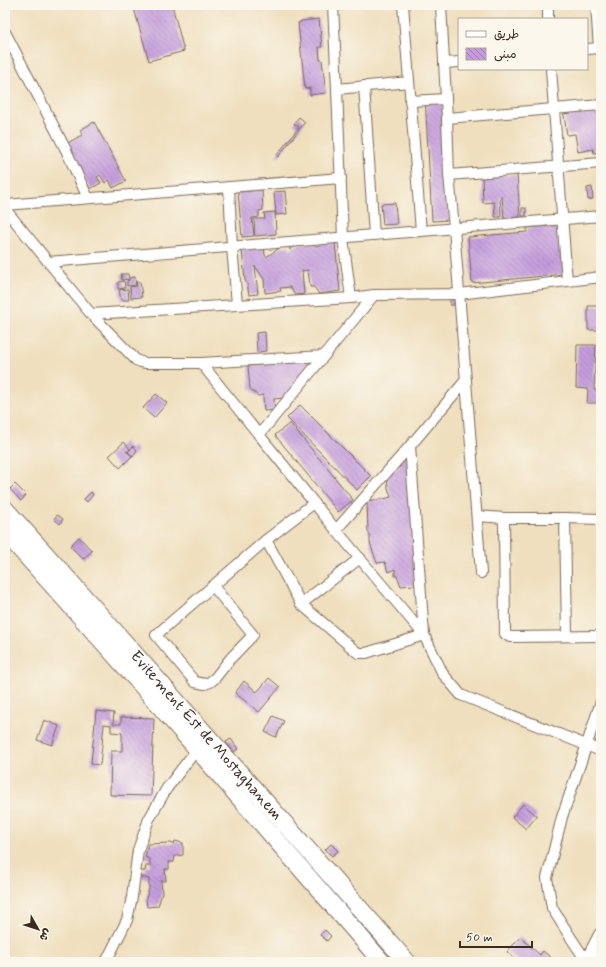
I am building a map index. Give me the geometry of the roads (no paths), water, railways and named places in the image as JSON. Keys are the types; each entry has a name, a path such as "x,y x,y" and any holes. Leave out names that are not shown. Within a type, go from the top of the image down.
{"highway":[{"name":"Evitement Est de Mostaghanem","path":"5,509 408,962"},
{"name":"Evitement Est de Mostaghanem","path":"5,532 145,689 382,962"}],"main road":[{"path":"587,962 601,935"}],"street":[{"path":"333,5 343,238 351,298"},
{"path":"402,5 421,231"},
{"path":"441,5 447,118 448,175 454,228 481,573"},
{"path":"548,5 548,18"},
{"path":"588,49 600,48 596,5"},
{"path":"5,32 66,150 88,198"},
{"path":"444,62 458,62"},
{"path":"551,70 567,281"},
{"path":"337,89 409,82"},
{"path":"364,86 374,235"},
{"path":"410,101 446,99"},
{"path":"447,118 601,105"},
{"path":"448,175 601,163"},
{"path":"5,205 341,178"},
{"path":"229,187 236,304"},
{"path":"5,209 91,314 136,360 145,363 201,363 324,356"},
{"path":"48,262 601,216"},
{"path":"91,314 351,298 374,295 459,294 601,278"},
{"path":"259,435 374,295"},
{"path":"201,363 336,530 424,635 443,674 461,694 587,744 601,751"},
{"path":"336,530 466,380"},
{"path":"410,446 424,635"},
{"path":"213,586 253,635 230,659 215,678 205,684 195,682 156,635 266,540 314,503"},
{"path":"477,516 504,518 601,519"},
{"path":"504,518 505,634 510,637 601,636"},
{"path":"565,518 567,636"},
{"path":"266,540 301,604 358,653 366,653 424,635"},
{"path":"301,604 360,558"},
{"path":"587,962 552,908 547,878 562,817 601,701"},
{"path":"106,962 127,920 132,897 138,850 149,819 167,788 197,749"}]}
